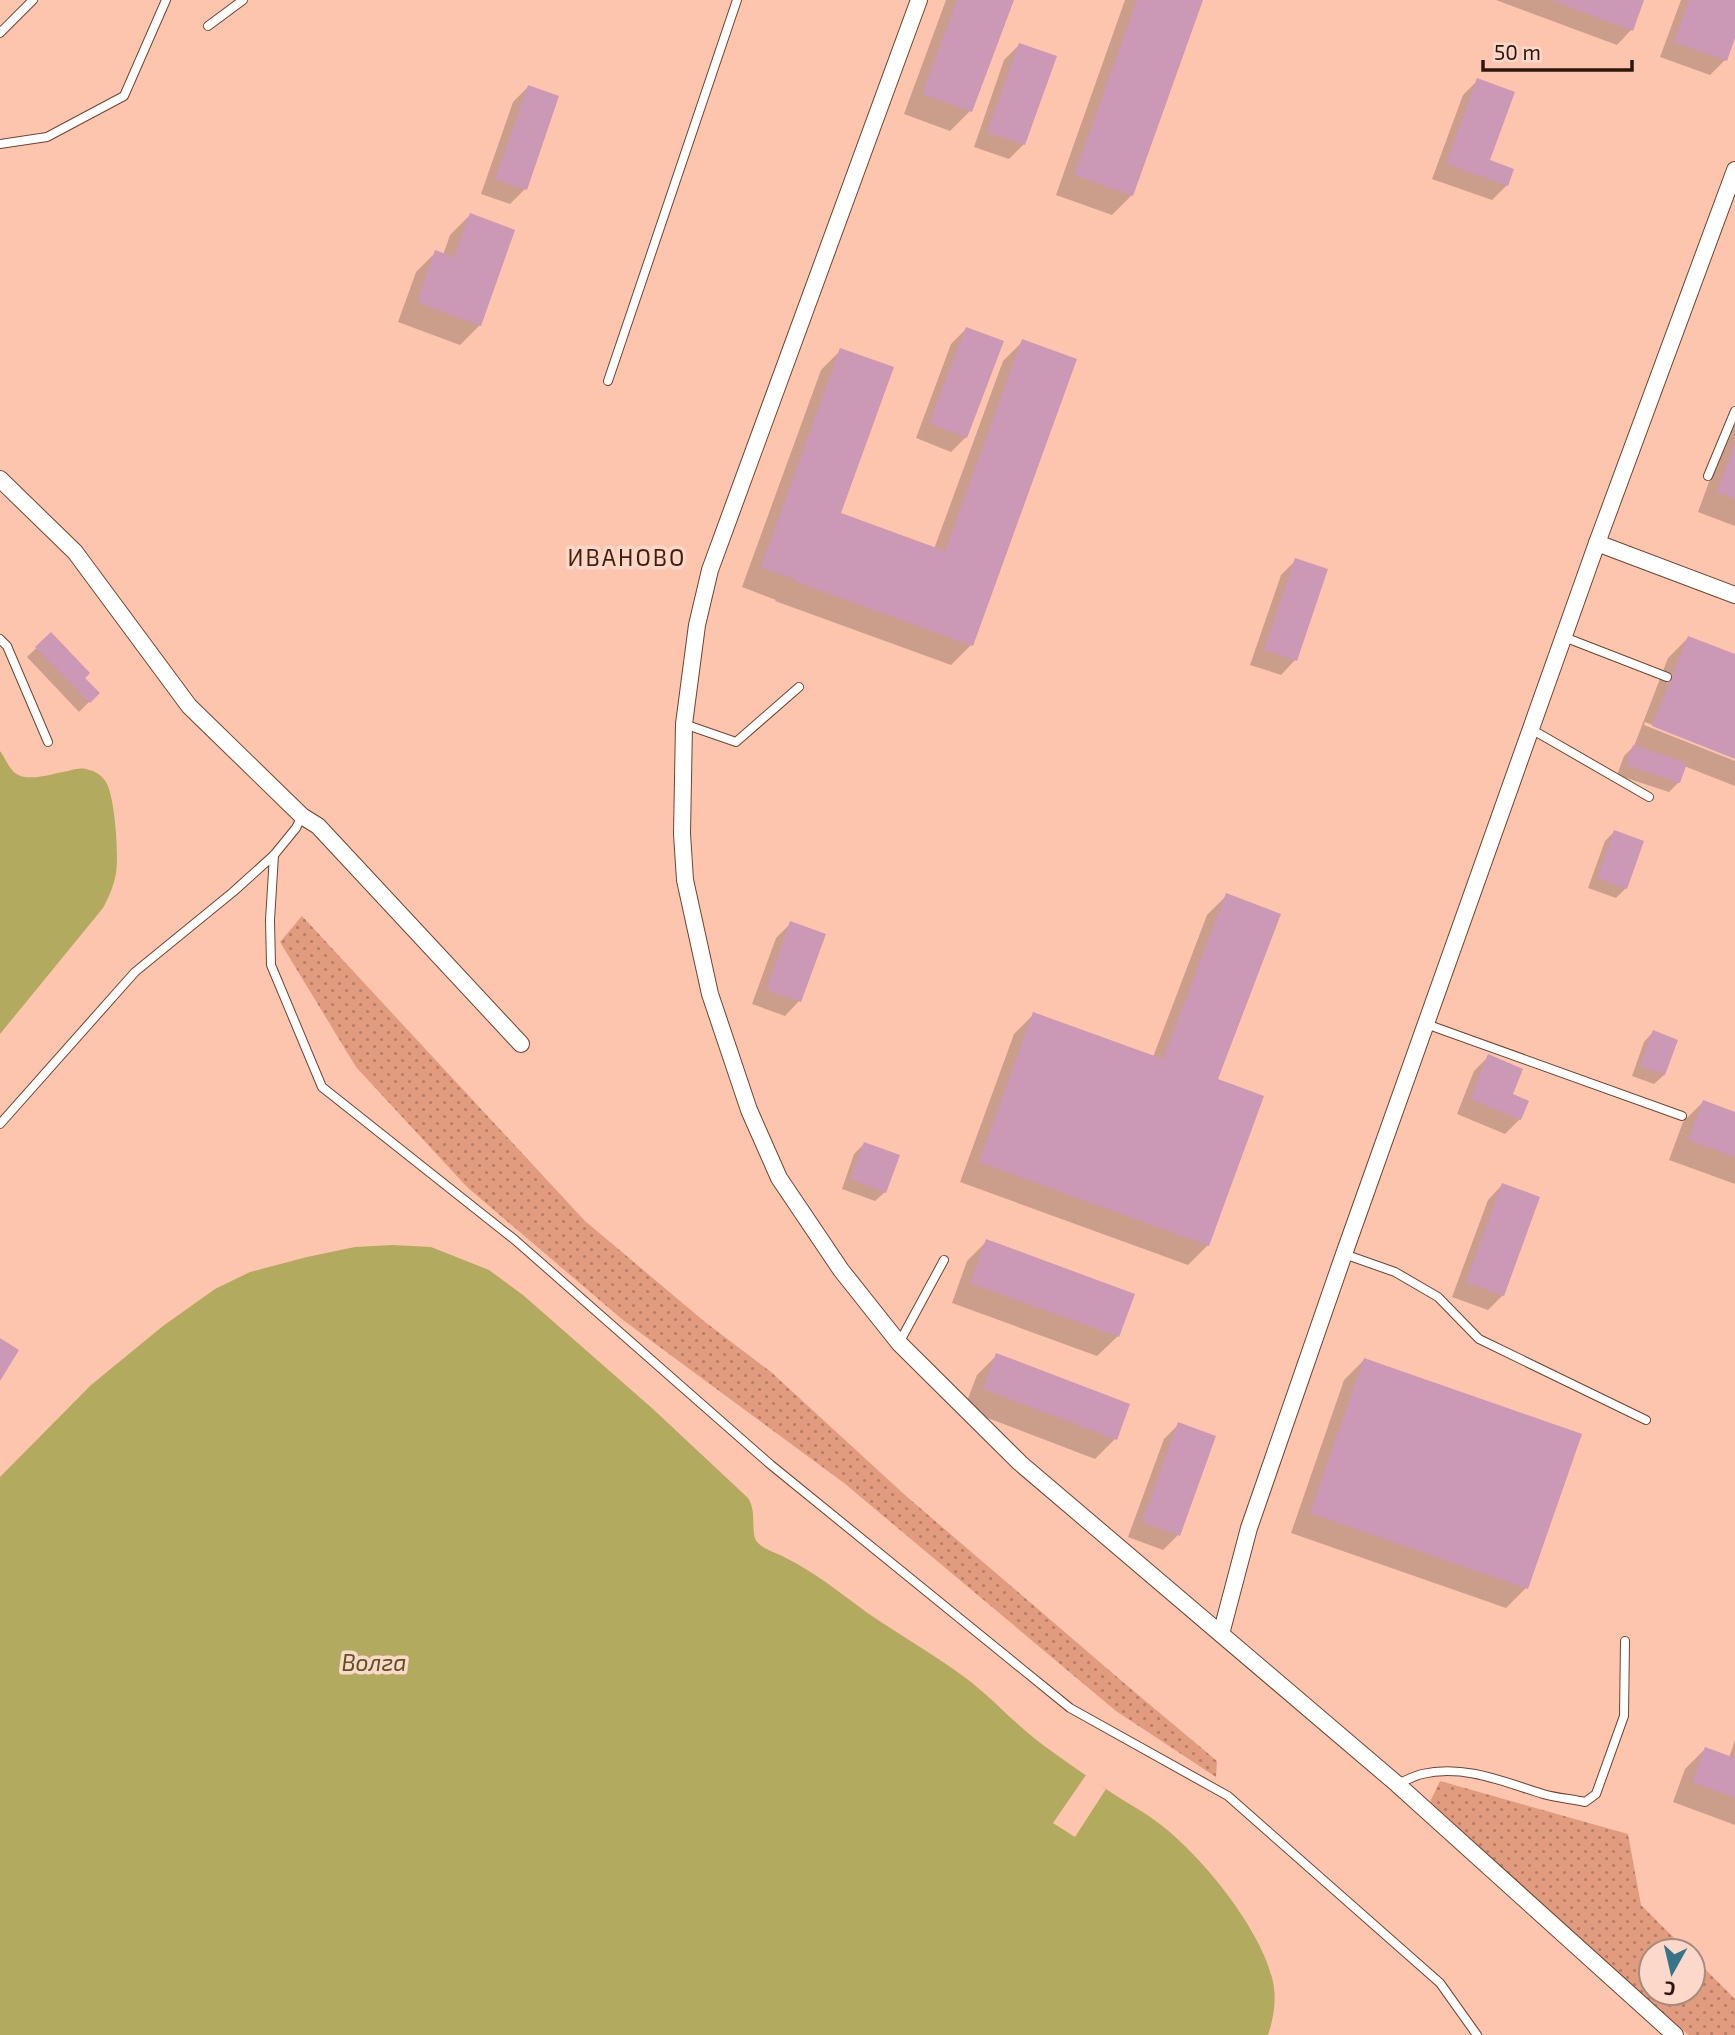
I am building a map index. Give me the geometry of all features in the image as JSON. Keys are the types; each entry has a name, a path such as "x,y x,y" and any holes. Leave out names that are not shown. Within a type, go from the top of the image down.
{"street":[{"path":"919,0 710,570 698,625 684,724 682,834 685,880 710,993 749,1110 779,1178 841,1269 899,1343 1020,1463 1397,1784 1675,2035"},
{"path":"1221,1634 1249,1528 1344,1254 1597,543 1735,170"},
{"path":"0,479 75,552 189,706 302,816 318,826 521,1044"},
{"path":"1597,543 1735,595"}],"lane":[{"path":"0,33 33,0"},
{"path":"0,144 47,137 124,96 166,0"},
{"path":"208,26 243,0"},
{"path":"608,381 737,0"},
{"path":"1708,477 1735,411"},
{"path":"1564,637 1667,677"},
{"path":"0,639 7,646 48,742"},
{"path":"684,724 736,742 799,687"},
{"path":"1531,729 1649,797"},
{"path":"0,1124 135,972 274,855 296,828 302,816"},
{"path":"274,855 270,920 271,965 322,1087 515,1240 771,1465 1070,1708 1228,1796 1440,1983 1477,2035"},
{"path":"1426,1024 1682,1116"},
{"path":"1344,1254 1395,1272 1438,1297 1479,1339 1646,1420"},
{"path":"899,1343 944,1260"},
{"path":"1397,1784 1420,1775 1441,1771 1469,1772 1500,1779 1546,1795 1586,1802 1596,1794 1625,1716 1625,1641"}],"shaded area":[{"path":"302,916 585,1221 705,1322 771,1372 906,1496 1217,1761 1216,1777 1116,1711 844,1483 623,1320 467,1187 356,1067 280,942"},
{"path":"1440,1781 1628,1834 1641,1905 1673,1937 1637,1937 1637,1989 1430,1802"},
{"path":"1707,1971 1735,1999 1735,2035 1689,2035 1657,2007 1707,2007"}],"water":[{"path":"0,751 13,771 20,776 41,776 81,768 101,776 112,800 117,853 114,882 103,908 0,1034"},
{"name":"Волга","path":"355,1247 431,1247 489,1270 523,1295 653,1409 748,1498 753,1510 754,1534 758,1543 812,1573 959,1673 1043,1745 1152,1818 1174,1836 1211,1874 1259,1944 1274,1988 1274,2012 1268,2035 0,2035 0,1477 91,1385 163,1326 215,1289 250,1272 307,1257"}],"pier":[{"path":"1086,1775 1106,1789 1075,1837 1053,1823"}],"building":[{"path":"957,0 1014,0 972,112 922,94"},
{"path":"1137,0 1203,0 1133,196 1074,175"},
{"path":"1550,0 1644,0 1633,31"},
{"path":"1689,0 1735,0 1735,38 1727,61 1674,42"},
{"path":"1019,43 1057,56 1025,145 987,132"},
{"path":"1477,78 1515,92 1490,160 1514,169 1508,186 1446,164"},
{"path":"528,85 559,96 527,190 495,179"},
{"path":"470,213 515,230 481,326 417,302 435,250 454,257"},
{"path":"966,327 1004,341 967,438 929,423"},
{"path":"1022,339 1077,359 973,646 761,567 840,348 894,367 841,513 945,551"},
{"path":"1735,443 1735,499 1717,492"},
{"path":"1295,558 1328,569 1297,661 1264,650"},
{"path":"51,632 90,673 85,678 100,693 90,703 35,647"},
{"path":"1688,636 1735,654 1735,759 1652,726"},
{"path":"1633,745 1687,763 1680,783 1626,765"},
{"path":"1614,830 1644,841 1627,889 1597,878"},
{"path":"1226,893 1281,914 1218,1079 1264,1096 1209,1246 979,1162 1033,1012 1163,1059"},
{"path":"790,921 826,934 801,1002 766,990"},
{"path":"1653,1030 1678,1040 1665,1075 1640,1066"},
{"path":"1488,1054 1523,1069 1513,1094 1529,1101 1521,1120 1470,1099"},
{"path":"1703,1100 1735,1112 1735,1157 1688,1140"},
{"path":"864,1142 900,1155 886,1193 850,1179"},
{"path":"1502,1183 1540,1197 1504,1296 1466,1282"},
{"path":"986,1239 1135,1294 1119,1337 970,1283"},
{"path":"0,1338 19,1350 0,1381"},
{"path":"996,1353 1130,1404 1117,1440 983,1389"},
{"path":"1364,1358 1582,1434 1528,1589 1310,1513"},
{"path":"1178,1422 1216,1436 1180,1536 1142,1522"},
{"path":"1705,1747 1735,1758 1735,1798 1692,1782"}],"district":[{"name":"ИВАНОВО","path":"627,557"}]}
